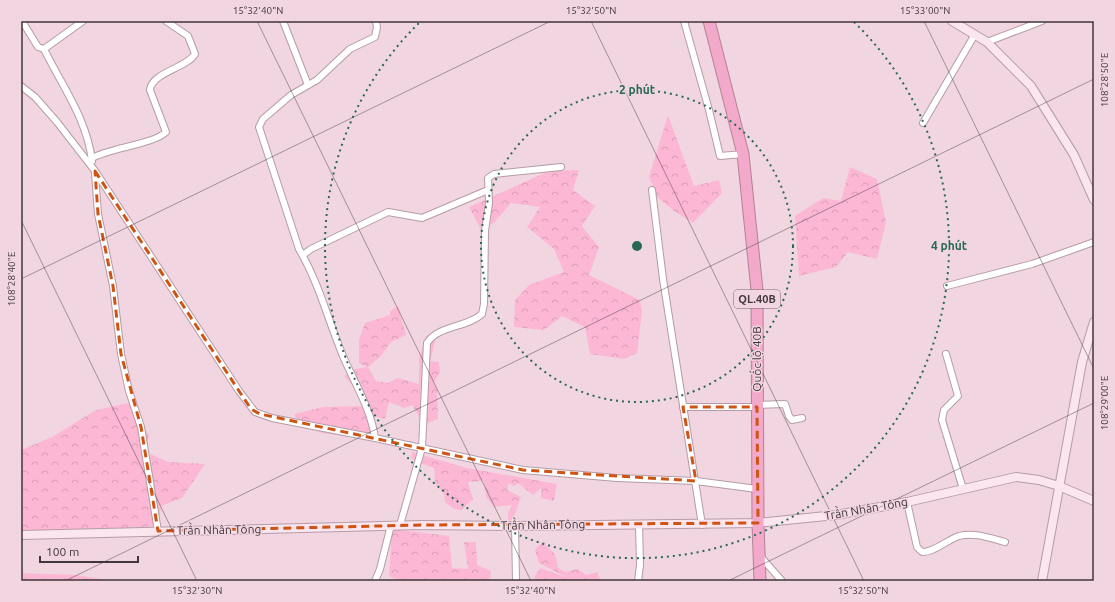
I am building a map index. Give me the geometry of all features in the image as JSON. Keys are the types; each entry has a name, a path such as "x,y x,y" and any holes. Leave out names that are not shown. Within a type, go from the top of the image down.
{"highway":[{"name":"Quốc lộ 40B","path":"709,21 743,154 757,290 757,489 760,581"}],"street":[{"path":"22,21 38,47 44,49 81,118 88,136 94,170 98,214 113,286 121,354 129,391 141,428 158,531"},
{"path":"44,49 83,21"},
{"path":"92,158 100,153 159,136 166,132 150,90 151,86 161,76 188,61 195,54 188,36 166,21"},
{"path":"283,21 308,85"},
{"path":"375,438 372,424 342,354 319,289 294,236 280,187 259,127 263,119 291,95 317,80 350,49 375,37 377,27 376,21"},
{"path":"684,21 720,156 743,154"},
{"path":"952,21 974,36 987,42 1031,86 1074,155 1094,200"},
{"path":"987,42 1042,21"},
{"path":"923,123 974,36"},
{"path":"22,87 35,97 57,122 94,170 251,409 260,414 272,418 375,438 523,470 617,478 696,481 757,489"},
{"path":"400,525 422,448 427,343 437,334 474,320 482,314 484,304 485,231 489,203 488,178 494,174 561,167"},
{"path":"303,255 311,249 388,212 422,218 488,190"},
{"path":"652,190 660,258 702,524"},
{"path":"948,286 1032,264 1094,242"},
{"path":"1042,581 1082,362 1094,322"},
{"path":"946,354 958,396 944,410 942,420 963,489"},
{"path":"683,408 785,404 792,420 802,418"},
{"name":"Trần Nhân Tông","path":"21,535 400,525 515,526 758,523 836,515 907,502 1016,477 1039,480 1059,486 1094,501"},
{"path":"907,502 917,547 922,552 927,552 956,537 968,535 1005,542"},
{"path":"638,581 640,565 639,524"},
{"path":"375,581 380,569 391,526"},
{"path":"515,526 516,580"},
{"path":"759,554 782,581"}],"highlighted area":[{"path":"95,171 251,409 260,414 523,470 696,481 683,407 757,407 758,523 422,525 158,531 141,427 121,354 113,286 98,214"}],"green space":[{"path":"668,115 694,186 719,180 722,193 693,223 674,211 657,197 649,177"},
{"path":"850,167 877,179 886,222 877,259 848,252 836,267 799,276 795,216 823,198 841,201"},
{"path":"579,170 573,190 595,206 582,226 599,247 589,275 640,300 642,312 637,353 624,359 590,354 585,327 562,316 544,330 514,327 515,300 529,285 564,272 554,249 527,227 540,207 511,203 493,224 480,228 469,207 549,171"},
{"path":"398,306 406,335 391,342 381,356 368,367 376,381 388,383 398,378 419,384 419,359 426,336 431,334 435,342 430,361 439,362 440,372 434,383 437,389 438,419 424,425 412,405 404,408 389,402 385,419 371,415 352,385 344,376 355,369 367,367 359,363 359,340 365,323 390,315 390,311"},
{"path":"129,403 149,435 146,452 168,462 205,464 182,498 161,506 159,526 76,531 21,530 21,450 52,437 96,410"},
{"path":"363,406 376,440 322,433 299,424 294,414 323,407"},
{"path":"412,452 467,468 557,484 554,501 541,498 541,488 533,495 518,483 514,486 509,483 507,490 521,497 513,519 508,521 508,513 512,505 494,507 486,497 484,481 468,482 473,499 461,510 454,509 445,502 444,494 435,483 434,468 417,462 411,458"},
{"path":"392,529 449,536 452,568 468,569 464,542 476,542 477,565 491,571 490,581 399,581 389,576"},
{"path":"542,542 555,554 558,568 565,572 578,569 586,575 597,572 601,581 538,581 534,578 540,568 566,577 539,563 535,550"},
{"path":"21,573 77,575 112,581 21,581"}]}
